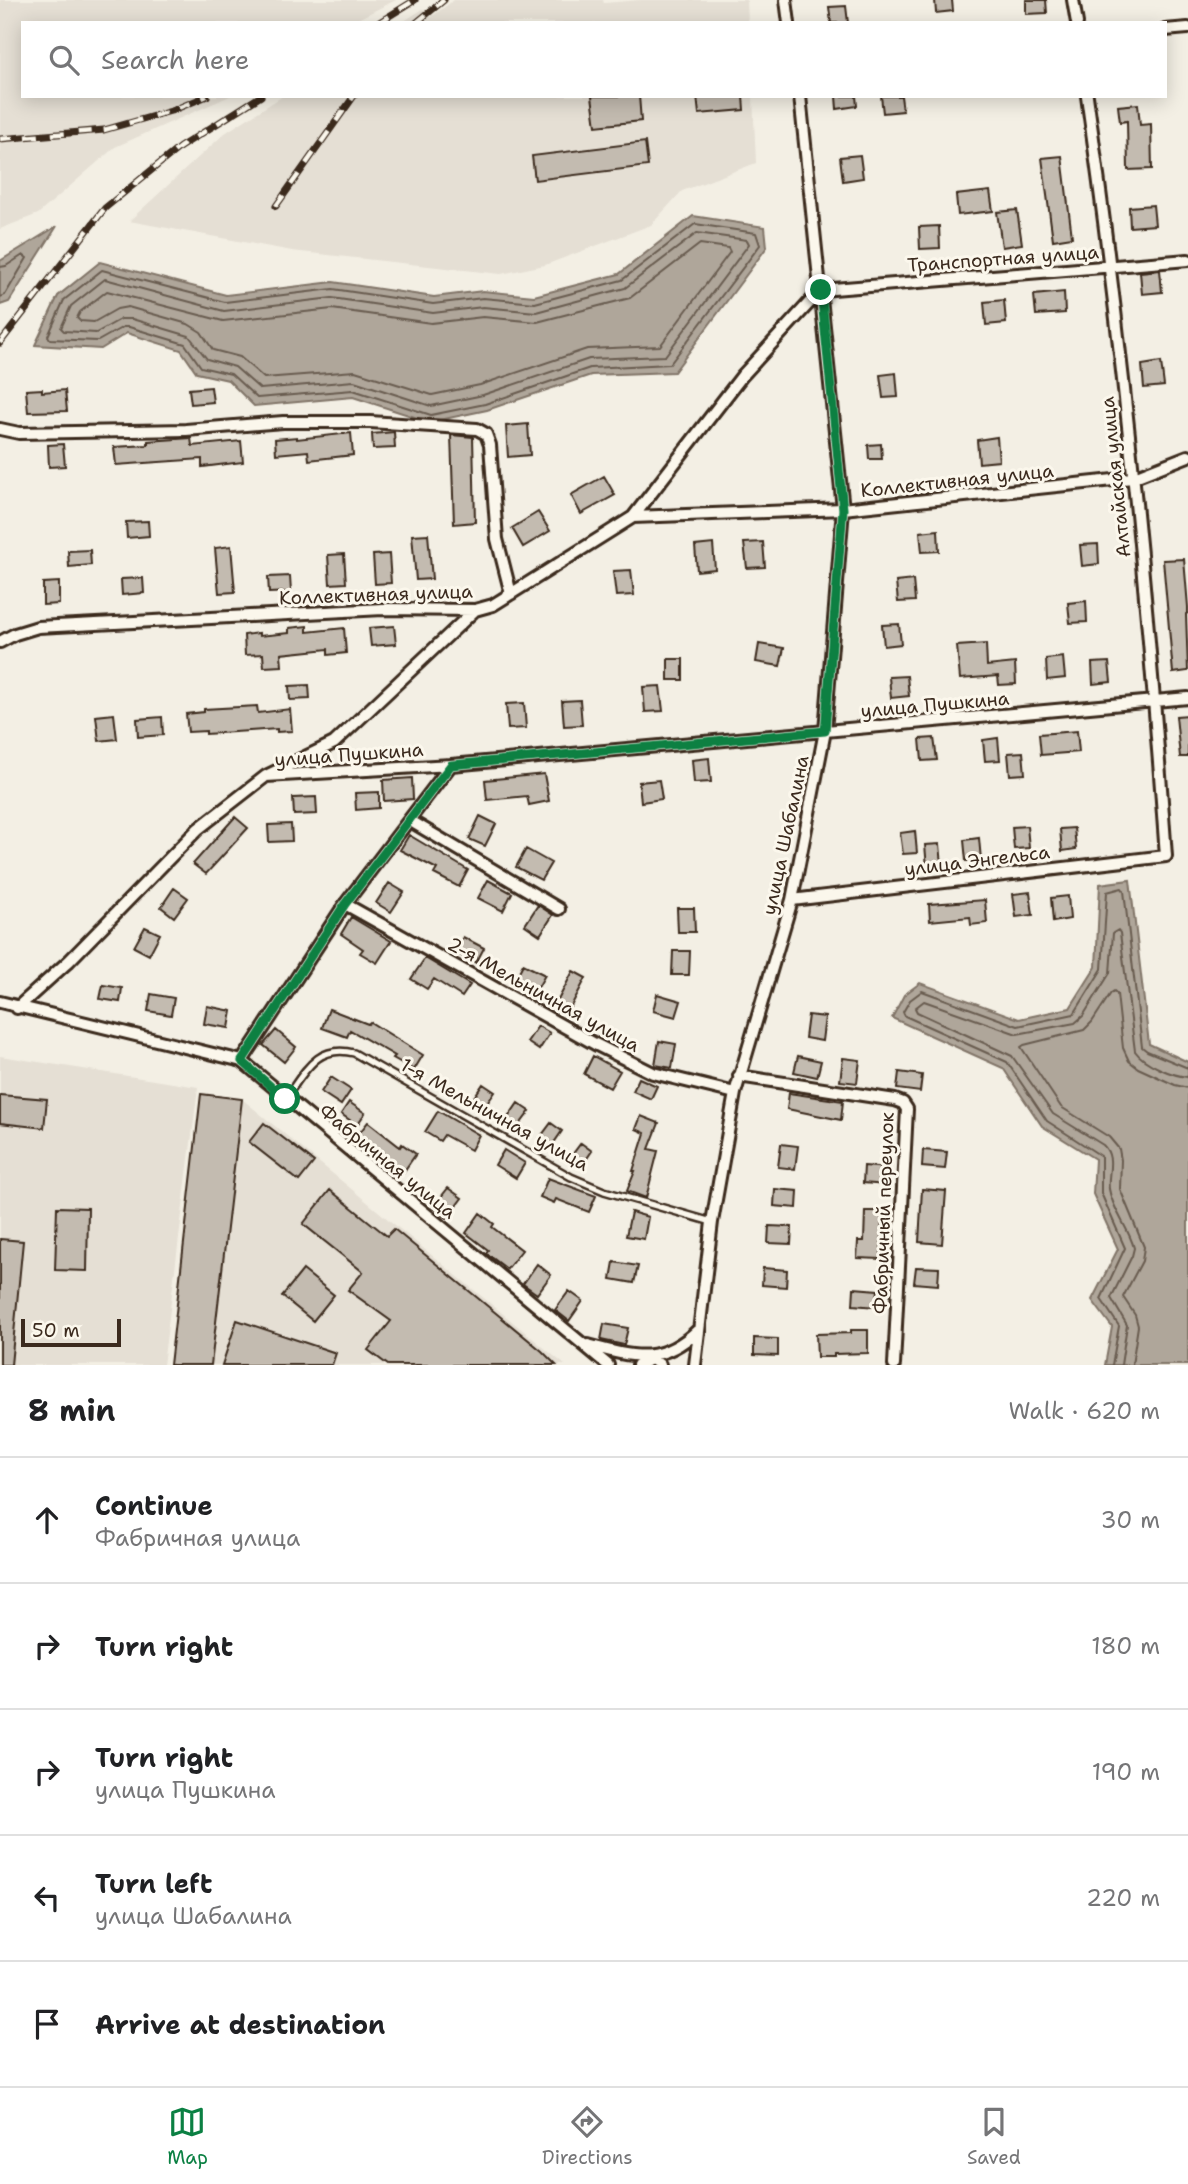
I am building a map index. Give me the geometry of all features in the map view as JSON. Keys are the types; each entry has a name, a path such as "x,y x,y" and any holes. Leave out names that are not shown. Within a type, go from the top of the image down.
{"street":[{"path":"786,0 789,21"},
{"path":"1073,0 1077,21"},
{"path":"1167,30 1188,28"},
{"name":"улица Шабалина","path":"695,1365 712,1222 735,1093 792,900 825,731 843,509 800,98"},
{"name":"Алтайская улица","path":"1087,98 1111,267 1155,701 1166,856"},
{"name":"Транспортная улица","path":"821,290 1188,260"},
{"path":"633,517 742,376 821,290"},
{"path":"0,429 19,433 186,430 283,422 370,422 477,429 486,434 490,445 497,539 510,594"},
{"name":"Коллективная улица","path":"0,642 15,634 38,628 383,609 475,610 493,605 633,517 843,509 1132,478 1188,456"},
{"path":"17,1008 69,961 198,829 266,776 334,743 475,610"},
{"name":"улица Пушкина","path":"266,776 451,765 1188,698"},
{"path":"242,1061 345,904 451,765"},
{"path":"409,820 559,909"},
{"name":"улица Энгельса","path":"792,900 1166,856"},
{"name":"2-я Мельничная улица","path":"345,904 595,1044 653,1073 735,1093"},
{"name":"Фабричная улица","path":"0,1002 242,1061 608,1365"},
{"name":"Фабричный переулок","path":"739,1076 895,1100 907,1109 894,1365"},
{"path":"638,1365 656,1362 685,1346 700,1328"},
{"path":"582,1343 656,1362"}],"lane":[{"name":"1-я Мельничная улица","path":"285,1099 317,1058 340,1049 354,1053 571,1177 604,1191 712,1222"}],"shaded area":[{"path":"0,0 396,0 354,21 21,21 21,98 225,98 115,147 38,214 0,229"},
{"path":"454,0 603,0 604,3 640,0 747,0 748,21 404,21 423,9 431,17"},
{"path":"280,98 753,98 756,163 682,191 651,225 545,265 501,274 292,251 129,221 225,133"},
{"path":"0,1056 198,1087 163,1365 0,1365"},
{"path":"201,1094 242,1099 565,1365 170,1365"}],"water":[{"path":"693,216 765,227 767,247 674,372 591,375 487,410 430,422 353,397 254,406 228,380 197,373 181,350 127,333 101,349 35,345 58,296 100,262 226,295 333,282 434,297 483,291 534,296 619,274"},
{"path":"57,226 9,302 0,305 0,261"},
{"path":"1130,880 1149,1044 1188,1062 1188,1365 1105,1365 1112,1327 1092,1300 1118,1249 1093,1194 1095,1159 1042,1126 1003,1068 892,1018 904,995 920,983 1019,1019 1070,1008 1096,967 1100,884"}],"building":[{"path":"935,0 952,0 953,11 936,13"},
{"path":"1026,0 1046,0 1047,13 1026,14"},
{"path":"846,6 848,21 831,21 829,7"},
{"path":"592,98 639,98 641,121 596,126"},
{"path":"697,98 743,98 744,110 699,114"},
{"path":"836,98 856,98 857,106 837,109"},
{"path":"881,98 901,98 903,111 883,113"},
{"path":"1138,104 1140,125 1151,124 1152,169 1128,170 1127,121 1120,122 1118,106"},
{"path":"645,142 648,166 535,180 532,156"},
{"path":"860,155 863,178 843,181 840,157"},
{"path":"1062,156 1072,237 1053,240 1042,158"},
{"path":"990,191 993,211 958,215 956,195"},
{"path":"1153,205 1155,225 1130,227 1129,207"},
{"path":"1017,210 1022,244 1002,247 997,212"},
{"path":"939,226 940,248 920,249 919,227"},
{"path":"1160,270 1162,292 1142,294 1140,272"},
{"path":"1064,292 1065,313 1036,315 1034,295"},
{"path":"1004,300 1006,323 986,325 984,302"},
{"path":"1161,362 1164,386 1144,388 1142,365"},
{"path":"896,373 898,397 883,398 880,375"},
{"path":"211,387 213,402 191,404 189,389"},
{"path":"42,389 42,392 65,390 67,411 28,412 26,390"},
{"path":"528,424 530,455 508,457 506,426"},
{"path":"394,432 395,448 373,449 372,434"},
{"path":"351,433 353,455 309,460 308,451 276,454 275,439"},
{"path":"451,435 473,437 475,522 454,524"},
{"path":"997,437 999,461 979,463 977,440"},
{"path":"191,438 192,446 241,441 243,462 202,467 202,459 116,465 114,447"},
{"path":"63,444 65,466 49,467 48,445"},
{"path":"881,444 882,459 869,459 868,445"},
{"path":"604,476 615,495 581,514 571,495"},
{"path":"538,512 550,531 523,547 512,528"},
{"path":"148,521 149,536 127,538 126,522"},
{"path":"938,530 939,551 922,552 920,532"},
{"path":"428,534 432,579 416,580 412,535"},
{"path":"763,542 765,567 747,568 744,543"},
{"path":"713,544 715,569 697,571 695,546"},
{"path":"1098,544 1099,564 1082,566 1080,545"},
{"path":"231,546 235,592 219,593 215,548"},
{"path":"90,550 91,565 69,567 68,551"},
{"path":"344,554 346,583 330,584 328,555"},
{"path":"389,554 391,583 375,584 373,555"},
{"path":"1184,559 1188,607 1188,671 1173,673 1163,560"},
{"path":"631,570 634,595 616,596 613,571"},
{"path":"290,576 291,592 269,593 268,577"},
{"path":"143,578 144,593 122,595 121,579"},
{"path":"913,580 915,601 898,602 896,582"},
{"path":"59,582 59,604 43,605 43,583"},
{"path":"1086,601 1087,622 1070,623 1068,603"},
{"path":"899,624 901,644 884,646 882,625"},
{"path":"307,626 307,632 344,628 346,653 328,655 328,649 281,654 282,666 264,667 263,654 245,655 244,635 289,633 289,628"},
{"path":"394,626 396,644 371,646 369,628"},
{"path":"759,644 784,648 780,666 756,662"},
{"path":"986,644 987,666 1015,663 1016,684 999,685 998,676 960,679 957,646"},
{"path":"1063,657 1065,678 1047,680 1046,659"},
{"path":"668,659 683,659 683,680 668,680"},
{"path":"1109,662 1111,682 1093,684 1092,663"},
{"path":"907,676 909,696 891,698 889,677"},
{"path":"309,685 310,699 290,700 289,686"},
{"path":"660,686 663,711 645,712 643,687"},
{"path":"580,700 582,725 564,726 562,701"},
{"path":"524,703 526,728 508,729 506,704"},
{"path":"257,706 258,713 290,709 292,731 277,732 277,729 206,734 206,731 188,732 186,714 204,712 204,709"},
{"path":"114,714 117,739 99,741 96,716"},
{"path":"1188,715 1188,757 1180,757 1176,716"},
{"path":"162,717 163,735 138,737 137,719"},
{"path":"1077,731 1079,752 1041,755 1039,734"},
{"path":"934,738 937,760 922,761 920,739"},
{"path":"998,738 1000,760 985,761 983,740"},
{"path":"1023,752 1025,774 1010,775 1008,753"},
{"path":"709,758 711,782 694,783 692,760"},
{"path":"544,774 549,801 529,805 527,796 487,800 485,780"},
{"path":"412,778 413,799 384,801 383,780"},
{"path":"659,780 662,799 641,802 639,782"},
{"path":"379,792 379,808 356,810 355,793"},
{"path":"316,797 317,814 294,815 293,798"},
{"path":"480,816 496,824 485,846 469,839"},
{"path":"235,817 248,828 206,874 193,864"},
{"path":"291,824 292,841 269,842 268,825"},
{"path":"1027,826 1029,848 1014,849 1012,827"},
{"path":"1074,828 1076,849 1062,851 1060,829"},
{"path":"915,831 917,853 903,854 900,833"},
{"path":"409,835 468,870 459,887 434,874 437,869 400,850"},
{"path":"979,838 981,860 966,861 964,840"},
{"path":"940,844 942,865 927,867 925,845"},
{"path":"526,849 551,863 541,880 516,867"},
{"path":"488,880 512,893 503,911 478,898"},
{"path":"389,883 404,892 391,912 376,903"},
{"path":"174,888 188,898 174,917 161,907"},
{"path":"1030,892 1033,915 1016,917 1013,894"},
{"path":"1068,896 1070,919 1053,922 1051,898"},
{"path":"985,900 987,923 971,925 970,917 930,921 929,904"},
{"path":"538,905 553,915 540,935 525,925"},
{"path":"677,908 694,908 695,932 678,932"},
{"path":"351,917 391,941 377,963 360,953 363,949 341,934"},
{"path":"145,927 160,934 149,955 134,947"},
{"path":"463,937 484,948 476,963 454,952"},
{"path":"673,951 690,951 689,975 672,975"},
{"path":"425,958 470,985 462,997 434,979 427,989 411,979"},
{"path":"523,964 545,975 536,991 515,979"},
{"path":"573,971 586,978 570,1008 557,1002"},
{"path":"103,985 122,988 120,1002 100,999"},
{"path":"151,994 174,998 171,1015 148,1011"},
{"path":"657,994 681,1001 676,1017 653,1011"},
{"path":"207,1006 232,1011 229,1028 204,1024"},
{"path":"329,1009 368,1024 370,1022 423,1055 414,1070 350,1030 347,1037 322,1028"},
{"path":"808,1015 825,1017 822,1041 805,1038"},
{"path":"538,1026 550,1033 539,1050 527,1042"},
{"path":"276,1030 296,1047 284,1062 263,1045"},
{"path":"659,1041 676,1044 672,1068 655,1065"},
{"path":"593,1056 620,1071 610,1088 584,1074"},
{"path":"798,1056 821,1061 817,1077 794,1072"},
{"path":"843,1058 860,1060 857,1083 840,1081"},
{"path":"899,1072 922,1075 920,1092 897,1089"},
{"path":"331,1077 351,1090 341,1105 321,1092"},
{"path":"639,1078 657,1086 651,1099 633,1091"},
{"path":"483,1084 495,1092 483,1109 472,1100"},
{"path":"789,1093 843,1101 841,1120 787,1109"},
{"path":"201,1094 242,1099 211,1365 170,1365"},
{"path":"0,1095 47,1099 44,1128 0,1123"},
{"path":"349,1102 365,1113 357,1125 341,1114"},
{"path":"518,1103 530,1111 518,1127 507,1119"},
{"path":"438,1111 479,1135 471,1150 444,1135 440,1141 425,1132"},
{"path":"641,1116 659,1123 649,1149 658,1151 646,1198 627,1191 645,1133 636,1129"},
{"path":"368,1122 400,1147 402,1144 416,1154 402,1174 357,1136"},
{"path":"264,1123 314,1162 299,1181 249,1142"},
{"path":"551,1123 562,1131 551,1147 539,1139"},
{"path":"581,1143 592,1151 581,1167 569,1159"},
{"path":"781,1144 798,1146 795,1169 778,1167"},
{"path":"504,1150 525,1163 516,1178 495,1165"},
{"path":"923,1150 947,1152 945,1169 922,1167"},
{"path":"864,1166 888,1168 886,1185 863,1183"},
{"path":"548,1178 596,1196 589,1212 556,1199 554,1203 540,1197"},
{"path":"448,1188 462,1198 447,1218 433,1207"},
{"path":"775,1189 798,1191 797,1208 774,1206"},
{"path":"922,1189 946,1191 942,1244 919,1242"},
{"path":"330,1190 387,1236 394,1229 556,1365 388,1365 368,1350 391,1321 348,1290 363,1272 303,1224"},
{"path":"57,1207 88,1208 87,1271 55,1270"},
{"path":"865,1211 882,1211 881,1259 857,1258 858,1241 864,1241"},
{"path":"631,1212 648,1217 644,1239 626,1236"},
{"path":"480,1213 494,1224 492,1227 522,1250 507,1269 466,1233"},
{"path":"769,1226 792,1227 791,1244 768,1243"},
{"path":"0,1239 23,1241 11,1365 0,1365"},
{"path":"614,1262 638,1266 634,1283 611,1279"},
{"path":"537,1264 551,1275 537,1294 523,1284"},
{"path":"916,1267 939,1268 938,1285 914,1283"},
{"path":"763,1268 787,1270 786,1287 762,1285"},
{"path":"303,1270 334,1295 313,1321 282,1296"},
{"path":"854,1288 878,1290 876,1307 853,1305"},
{"path":"569,1291 583,1301 569,1321 555,1310"},
{"path":"237,1320 336,1353 332,1365 222,1365"},
{"path":"604,1324 628,1328 624,1345 601,1340"},
{"path":"851,1330 868,1330 868,1353 817,1357 816,1334 851,1333"},
{"path":"754,1338 778,1339 778,1356 754,1355"}],"railway":[{"path":"381,21 415,0"},
{"path":"418,21 444,0"},
{"path":"0,139 104,130 171,111 202,98"},
{"path":"0,343 105,208 180,147 258,98"},
{"path":"276,206 353,98"}],"route":[{"path":"285,1099 242,1061 345,904 451,765 825,731 843,509 821,290"}]}
